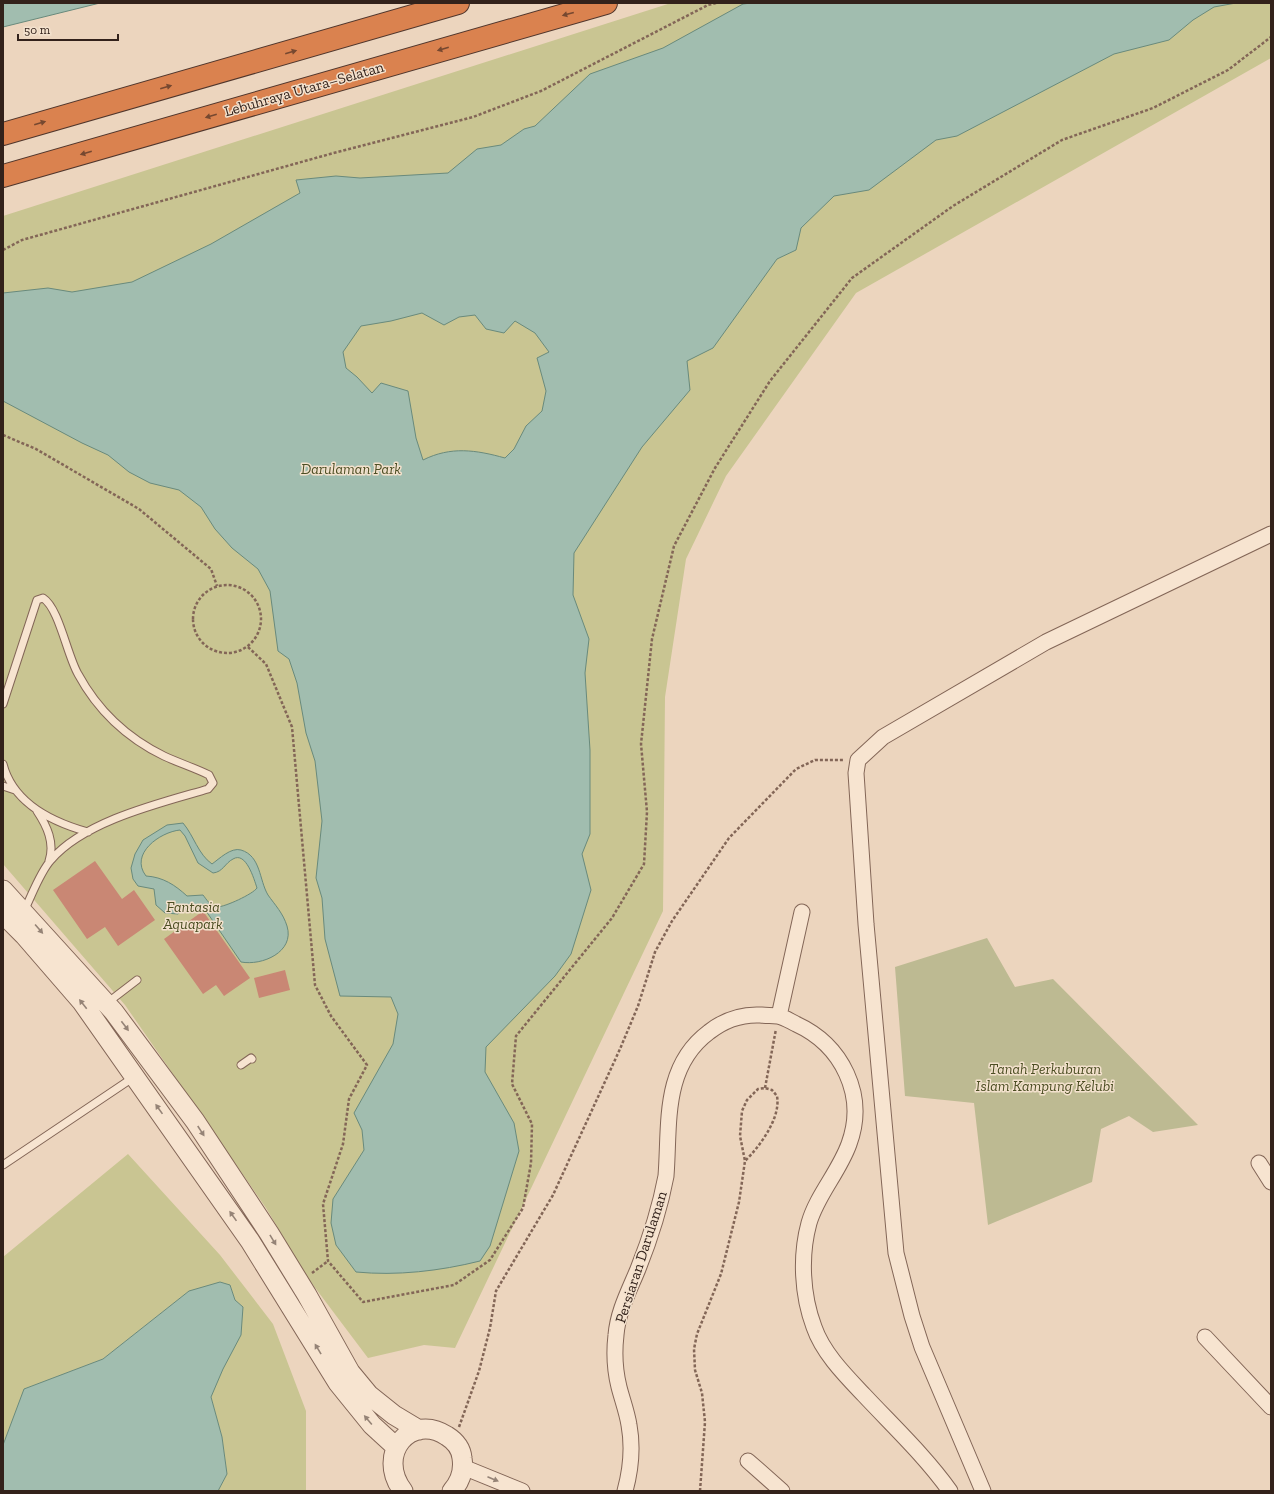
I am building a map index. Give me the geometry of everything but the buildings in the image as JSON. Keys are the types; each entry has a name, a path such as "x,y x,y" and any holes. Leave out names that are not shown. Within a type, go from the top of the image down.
{"highway":[{"path":"3,134 458,3"},
{"name":"Lebuhraya Utara–Selatan","path":"3,176 606,3"}],"street":[{"path":"983,1491 922,1347 910,1309 896,1253 865,916 856,773 858,760 883,737 1046,642 1271,534"},
{"path":"3,890 24,911 106,1003 195,1121 307,1295 350,1372 368,1395 394,1415 419,1430"},
{"path":"779,1016 802,912"},
{"path":"3,914 24,935 82,1002 136,1076 250,1241 338,1383 372,1425 394,1456 395,1481 403,1491"},
{"name":"Persiaran Darulaman","path":"625,1491 631,1469 630,1439 629,1424 616,1366 617,1324 623,1304 652,1233 664,1188 668,1160 671,1094 676,1076 692,1047 704,1035 722,1022 744,1016 779,1016 805,1028 820,1038 832,1049 843,1064 848,1078 855,1109 853,1129 849,1144 814,1210 806,1238 804,1253 805,1292 812,1324 831,1358 921,1456 950,1491"},
{"path":"1259,1163 1271,1182"},
{"path":"1205,1337 1271,1407"},
{"path":"386,1491 394,1456 405,1436 419,1430 438,1430 454,1441 462,1453 464,1467 462,1477 452,1491"},
{"path":"748,1461 782,1491"},
{"path":"464,1467 522,1491"}],"lane":[{"path":"3,704 37,600 43,598 49,601 57,618 77,673 96,702 109,718 123,731 140,743 165,756 209,775 213,782 208,789 145,807 116,818 88,832 60,850 49,861"},
{"path":"3,764 15,790 24,801 72,828 88,832"},
{"path":"3,786 15,790"},
{"path":"24,911 52,854 50,838 36,809"},
{"path":"106,1003 137,980"},
{"path":"241,1065 250,1058 252,1059"},
{"path":"3,1165 136,1076"}],"path":[{"path":"3,250 30,238 330,154 473,117 541,91 701,9 716,3"},
{"path":"248,647 266,664 292,727 315,985 331,1016 367,1065 349,1099 343,1144 323,1204 328,1261 363,1302 454,1286 490,1260 522,1208 531,1163 532,1124 512,1084 516,1036 612,918 644,864 647,812 641,744 652,639 674,546 715,468 770,381 852,278 953,206 1062,140 1153,108 1228,70 1271,37"},
{"path":"3,435 36,449 139,508 211,569 217,586"},
{"path":"225,584 240,587 252,595 257,602 261,614 261,626 258,634 248,647 232,654 215,652 201,642 194,626 194,610 203,595 217,586 225,584"},
{"path":"454,1441 479,1371 490,1328 496,1291 553,1195 626,1035 638,1006 655,952 672,921 729,838 796,769 815,760 858,760"},
{"path":"765,1088 779,1016"},
{"path":"700,1491 705,1422 702,1393 695,1370 694,1349 697,1334 715,1290 727,1252 739,1202 745,1161 740,1136 742,1111 753,1093 765,1088 772,1090 777,1096 777,1111 761,1142 745,1161"}],"green space":[{"name":"Darulaman Park","path":"671,3 1271,3 1271,58 856,293 726,476 686,559 665,697 663,911 455,1348 424,1345 368,1358 307,1277 266,1208 125,1005 3,864 3,216"},
{"name":"Tanah Perkuburan Islam Kampung Kelubi","path":"987,938 1015,987 1053,979 1198,1125 1153,1132 1129,1116 1101,1129 1092,1182 988,1225 974,1103 905,1096 895,967"},
{"path":"128,1154 220,1255 273,1324 306,1411 306,1491 218,1491 227,1474 222,1437 211,1397 243,1307 235,1300 230,1285 189,1291 103,1359 25,1389 3,1445 3,1257"}],"shaded area":[{"path":"3,3 100,3 3,27"},
{"path":"1236,3 1214,7 1193,20 1169,40 1114,54 957,136 936,140 869,190 834,196 801,228 796,250 777,259 713,348 687,361 690,390 642,447 574,553 573,595 589,639 585,673 590,750 590,834 582,854 591,890 571,954 555,976 486,1047 485,1072 514,1123 519,1151 490,1246 480,1261 450,1268 403,1273 356,1272 336,1245 331,1223 333,1199 364,1150 362,1130 354,1113 393,1044 398,1014 391,997 340,996 325,939 322,898 316,878 322,821 315,761 306,733 297,683 289,659 278,651 270,591 258,569 232,548 215,529 201,507 179,490 150,483 129,472 108,455 82,443 3,401 3,293 48,288 72,292 132,282 211,244 300,193 296,180 336,176 360,178 448,173 477,149 501,145 524,129 535,126 590,74 663,48 743,4","holes":["422,313 444,325 459,317 475,315 486,329 504,333 515,321 535,333 549,352 537,358 546,391 542,411 526,426 514,449 505,458 474,451 454,451 423,460 416,438 408,391 381,383 372,393 346,368 343,352 361,326 391,321"]},
{"path":"183,823 203,855 212,864 233,850 241,850 248,853 252,857 259,869 268,895 281,913 287,926 288,935 286,943 281,950 275,955 258,962 241,962 204,908 184,909 178,914 165,913 156,905 154,889 138,886 133,879 131,868 135,854 143,840 167,825","holes":["180,830 185,836 198,863 213,873 222,869 233,859 242,859 249,867 257,888 250,894 238,900 217,907 207,901 203,895 187,896 168,882 158,878 146,876 142,868 141,860 144,852 149,846 164,835 172,832"]},
{"path":"220,1282 230,1285 235,1300 243,1307 241,1335 223,1369 211,1397 222,1437 227,1474 218,1491 3,1491 3,1445 24,1389 103,1359 189,1291"}],"park label":[{"name":"Fantasia Aquapark","path":"193,916"}]}
